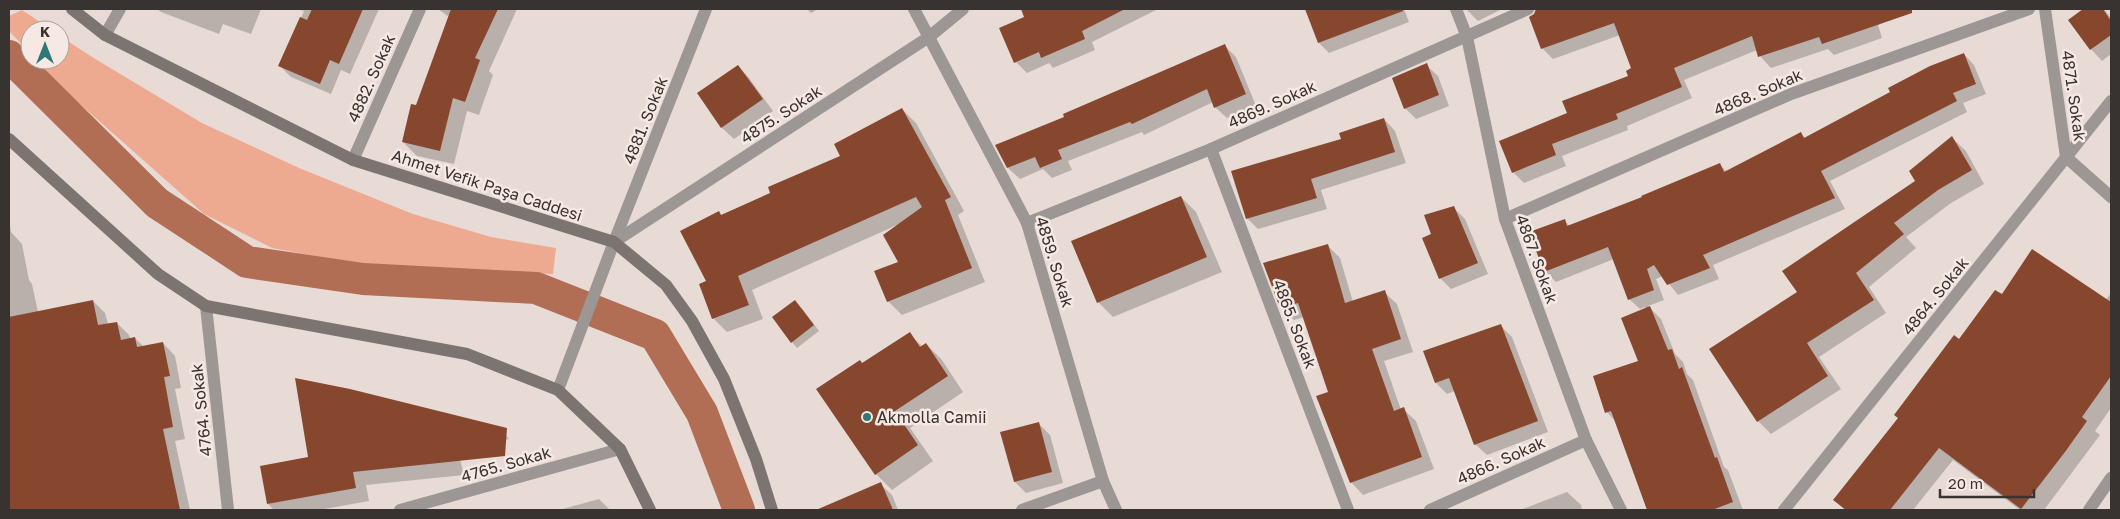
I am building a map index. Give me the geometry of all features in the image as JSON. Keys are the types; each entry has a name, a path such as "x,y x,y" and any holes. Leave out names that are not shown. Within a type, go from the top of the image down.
{"street":[{"name":"Ahmet Vefik Paşa Caddesi","path":"72,9 105,35 353,160 614,242 666,285 692,322 724,379 756,460 772,510"},
{"path":"105,35 120,9"},
{"name":"4882. Sokak","path":"353,160 420,9"},
{"name":"4881. Sokak","path":"558,390 706,9"},
{"name":"4859. Sokak","path":"914,9 1027,223 1104,481 1116,510"},
{"name":"4875. Sokak","path":"614,242 929,37 963,9"},
{"name":"4867. Sokak","path":"1456,9 1467,37 1505,219 1586,440 1621,510"},
{"name":"4869. Sokak","path":"1027,223 1211,149 1528,9"},
{"name":"4868. Sokak","path":"1505,219 1791,94 2029,9"},
{"name":"4871. Sokak","path":"2045,9 2066,158 2111,197"},
{"name":"4864. Sokak","path":"1784,510 2111,102"},
{"path":"9,139 158,274 206,306 467,354 558,390 620,449 650,510"},
{"name":"4865. Sokak","path":"1211,149 1348,510"},
{"name":"4764. Sokak","path":"206,306 228,510"},
{"name":"4866. Sokak","path":"1430,510 1586,440"},
{"name":"4765. Sokak","path":"400,510 620,449"},
{"path":"2089,510 2111,478"},
{"path":"1022,510 1104,481"}],"shaded area":[{"path":"22,10 37,20 20,20 20,43 9,31 9,16"},
{"path":"70,43 202,123 299,168 413,214 491,237 556,248 553,274 372,267 272,248 204,214 63,89 45,70 70,70"}],"building":[{"path":"312,9 363,9 339,64 330,60 320,84 278,66 300,17 307,20"},
{"path":"451,9 498,9 475,58 480,60 465,102 453,98 440,151 402,142 411,104 416,105"},
{"path":"1021,9 1125,9 1082,31 1085,39 1041,58 1039,52 1014,63 999,28 1024,17"},
{"path":"1305,9 1403,9 1403,11 1318,43"},
{"path":"1536,9 1912,9 1912,13 1822,44 1819,37 1758,57 1752,36 1674,68 1682,87 1616,114 1618,119 1552,144 1556,155 1512,173 1499,141 1567,113 1562,101 1628,76 1626,71 1631,68 1614,23 1541,49 1529,17 1534,14"},
{"path":"2083,9 2103,9 2111,21 2111,35 2090,50 2068,20"},
{"path":"1225,44 1246,94 1214,108 1207,89 1132,124 1130,122 1058,150 1062,159 1040,168 1035,157 1007,168 995,145 1064,117 1063,114"},
{"path":"1964,53 1976,84 1953,93 1957,101 1821,171 1835,198 1703,255 1710,268 1667,285 1654,265 1647,269 1654,290 1628,300 1608,247 1544,272 1529,232 1565,219 1567,226 1642,197 1720,163 1724,172 1801,132 1804,138 1890,92 1888,88 1930,66"},
{"path":"1427,63 1439,95 1404,109 1392,78"},
{"path":"738,65 763,99 721,128 697,93"},
{"path":"902,108 951,197 945,200 972,268 887,302 874,271 898,262 883,235 922,207 916,197 738,276 749,305 712,319 699,284 706,281 680,231 719,211 721,215 770,193 768,187 840,156 834,144"},
{"path":"1384,118 1395,152 1311,179 1317,198 1246,219 1231,171 1341,139 1339,133"},
{"path":"1952,136 1972,170 1938,190 1894,223 1904,234 1856,273 1874,300 1807,343 1828,376 1757,422 1709,349 1797,292 1782,271 1915,181 1909,171"},
{"path":"1181,196 1207,257 1097,303 1071,241"},
{"path":"1454,206 1478,263 1439,279 1422,238 1431,234 1424,215"},
{"path":"1328,244 1345,303 1385,290 1401,339 1372,349 1394,411 1404,407 1422,457 1350,483 1316,396 1328,392 1298,303 1280,308 1263,263"},
{"path":"2032,249 2111,302 2111,376 2082,417 2087,421 2065,452 2021,509 1939,448 1890,510 1846,510 1833,500 1898,418 1894,415 1954,335 1959,339 1995,290 2002,294"},
{"path":"93,300 98,325 117,322 121,340 135,337 137,347 163,342 170,376 164,377 173,427 163,429 180,510 9,510 9,317"},
{"path":"795,300 814,325 791,343 772,317"},
{"path":"1650,306 1668,350 1672,349 1679,369 1682,367 1733,502 1712,510 1647,510 1611,411 1605,413 1593,376 1638,361 1621,318"},
{"path":"1501,324 1538,421 1474,445 1449,378 1435,383 1423,351"},
{"name":"Akmolla Camii","path":"910,332 920,347 926,343 948,376 895,411 918,445 875,475 816,389 860,360 862,363"},
{"path":"295,378 350,389 507,428 505,456 353,472 356,488 267,504 260,466 308,457"},
{"path":"1039,422 1052,472 1014,482 1000,432"},
{"path":"881,482 893,510 816,510"}],"waterway":[{"path":"9,56 157,203 247,262 363,279 536,288 655,335 702,413 739,510"}],"place":[{"name":"Akmolla Camii","path":"867,417"}]}
